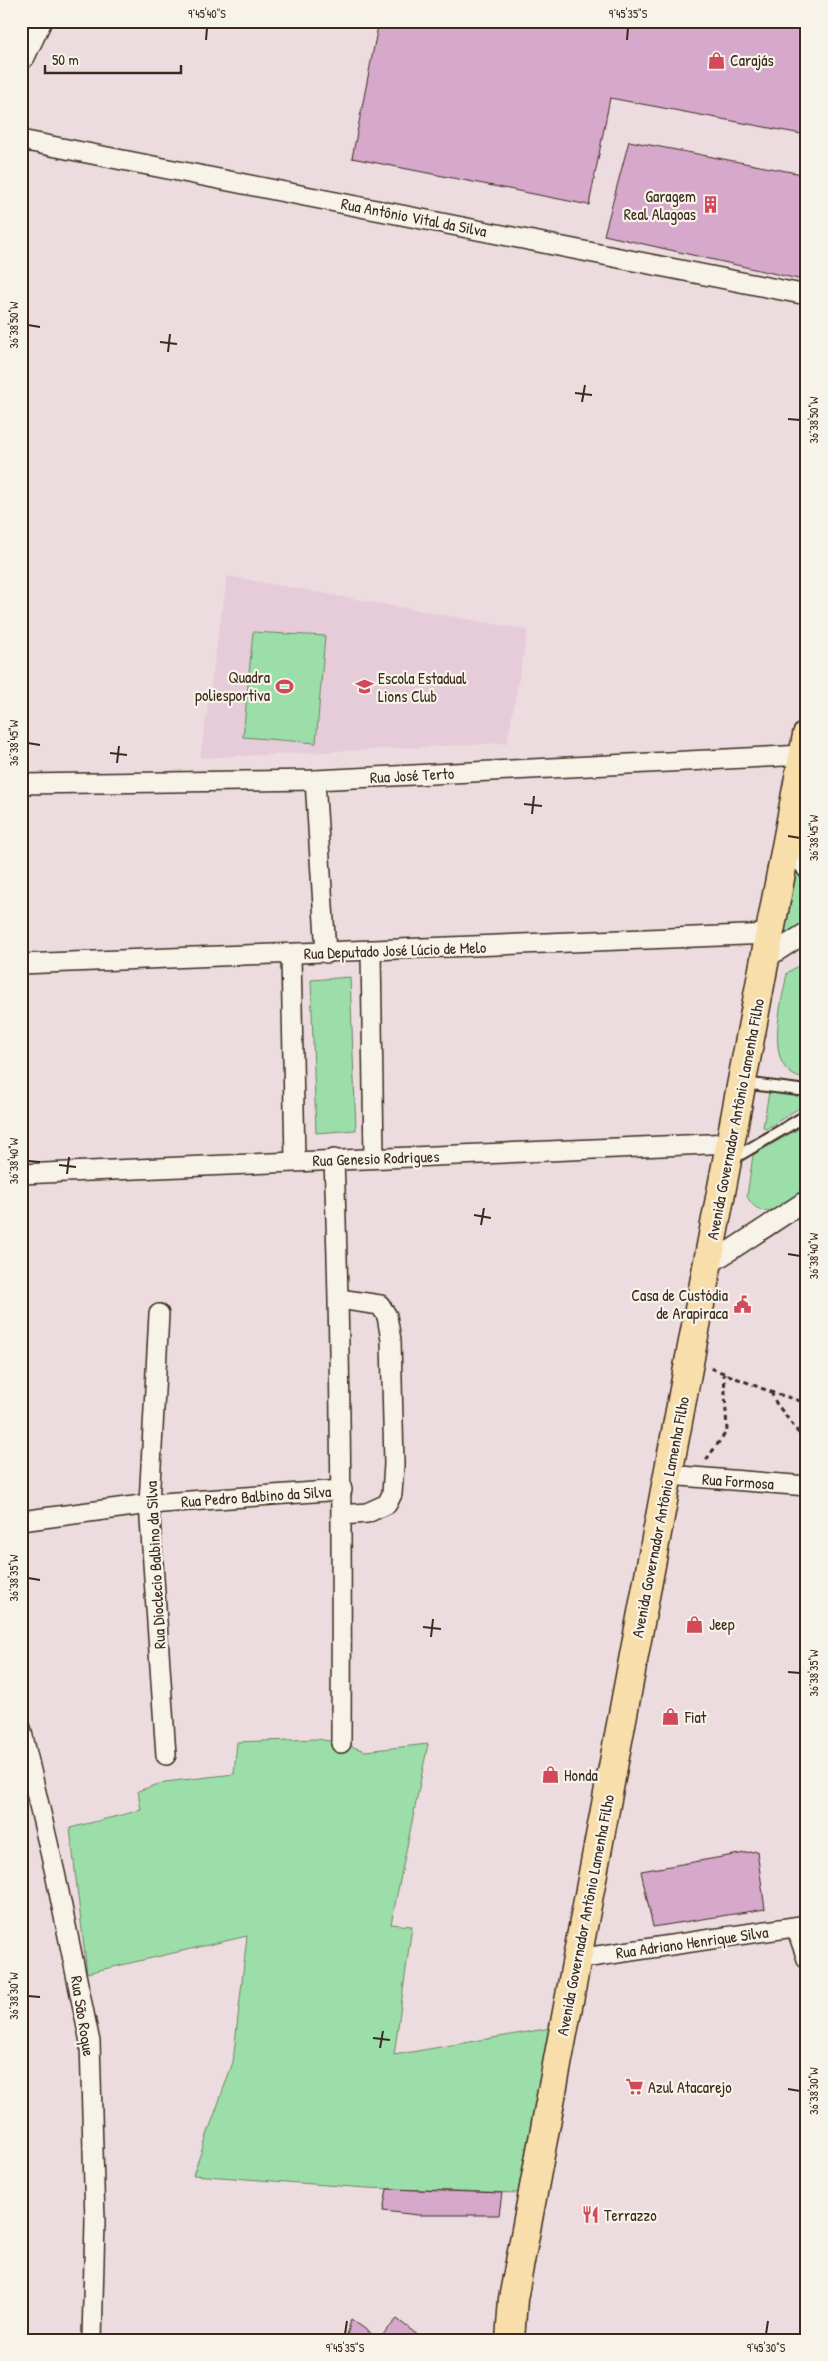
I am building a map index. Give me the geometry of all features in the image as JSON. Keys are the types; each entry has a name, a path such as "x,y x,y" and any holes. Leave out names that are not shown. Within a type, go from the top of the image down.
{"main road":[{"path":"21,55 37,21"},
{"name":"Avenida Governador Antônio Lamenha Filho","path":"513,2300 577,1959 681,1476 690,1358 743,1083 767,946 797,832 805,753"},
{"path":"500,2340 513,2300"},
{"path":"510,2340 513,2300"}],"street":[{"name":"Rua Antônio Vital da Silva","path":"21,140 807,295"},
{"name":"Rua José Terto","path":"21,784 315,780 805,753"},
{"path":"315,780 326,953"},
{"path":"797,832 807,869"},
{"path":"767,946 807,932"},
{"name":"Rua Deputado José Lúcio de Melo","path":"21,964 371,951 767,946"},
{"path":"371,951 374,1158"},
{"path":"291,954 295,1161"},
{"name":"Rua Genesio Rodrigues","path":"21,1174 334,1159 729,1152"},
{"path":"334,1159 339,1299 342,1490 341,1743"},
{"path":"708,1264 807,1200"},
{"path":"339,1299 380,1305 387,1316 391,1340 394,1464 392,1494 387,1504 367,1513 342,1515"},
{"name":"Rua Dioclecio Balbino da Silva","path":"159,1314 149,1504 166,1755"},
{"name":"Rua Formosa","path":"681,1476 807,1486"},
{"name":"Rua Pedro Balbino da Silva","path":"21,1521 149,1504 342,1490"},
{"name":"Rua São Roque","path":"21,1728 55,1873 90,2042 95,2221 92,2340"},
{"path":"801,1926 807,1959"},
{"name":"Rua Adriano Henrique Silva","path":"577,1959 801,1926"}],"lane":[{"path":"743,1083 807,1091"},
{"path":"729,1152 807,1115"}],"path":[{"path":"690,1358 724,1374 807,1403"},
{"path":"681,1476 727,1431 724,1374"},
{"path":"771,1392 776,1403 807,1444"}],"shaded area":[{"name":"Escola Estadual Lions Club","path":"227,576 528,630 507,743 200,758"}],"green space":[{"name":"Quadra poliesportiva","path":"253,632 325,636 316,743 243,737"},
{"path":"788,838 807,869 807,932 765,959"},
{"path":"807,960 807,1079 792,1074 783,1065 779,1051 778,1035 781,1001 787,973"},
{"path":"350,977 356,1130 316,1133 311,980"},
{"path":"769,1092 807,1095 807,1103 766,1129 763,1127"},
{"path":"807,1124 807,1190 783,1206 767,1211 760,1210 753,1205 747,1196 753,1155"},
{"path":"317,1739 341,1743 365,1751 428,1744 391,1924 412,1926 394,2055 551,2028 518,2193 366,2188 193,2175 233,2062 247,1936 87,1973 70,1828 141,1810 138,1791 165,1782 234,1774 237,1742"}],"building":[{"path":"379,21 807,21 807,135 610,98 589,205 352,158"},
{"name":"Garagem Real Alagoas","path":"629,141 807,175 807,281 604,235"},
{"path":"757,1851 765,1909 653,1927 641,1871"},
{"path":"387,2189 502,2193 499,2215 418,2215 383,2211"},
{"path":"351,2319 379,2339 397,2319 424,2340 346,2340"}],"place":[{"name":"Carajás","path":"716,60"},
{"name":"Garagem Real Alagoas","path":"710,205"},
{"name":"Quadra poliesportiva","path":"284,686"},
{"name":"Escola Estadual Lions Club","path":"364,687"},
{"name":"Casa de Custódia de Arapiraca","path":"742,1304"},
{"name":"Jeep","path":"695,1624"},
{"name":"Fiat","path":"671,1717"},
{"name":"Honda","path":"550,1775"},
{"name":"Azul Atacarejo","path":"634,2087"},
{"name":"Terrazzo","path":"590,2215"}]}
